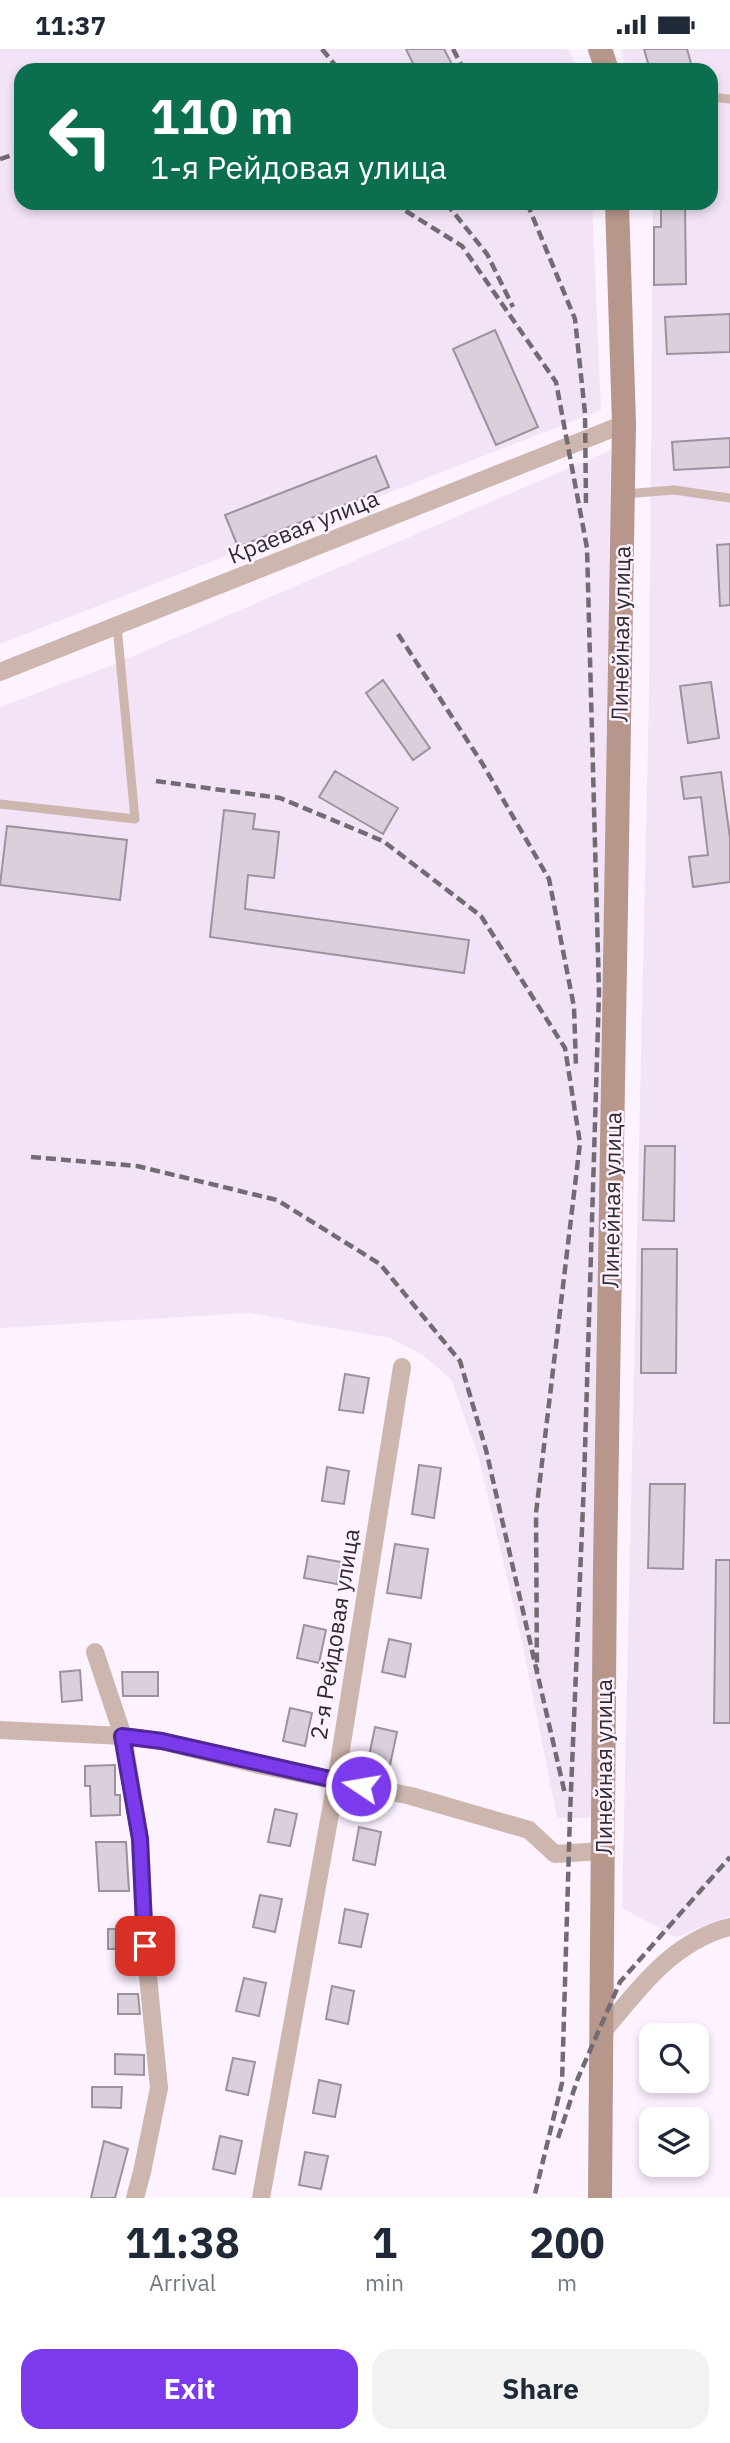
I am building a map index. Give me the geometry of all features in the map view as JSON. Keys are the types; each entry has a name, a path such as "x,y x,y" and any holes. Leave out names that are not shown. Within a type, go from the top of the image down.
{"street":[{"name":"Линейная улица","path":"600,2198 604,1565 624,424 617,210"},
{"name":"Краевая улица","path":"0,672 624,424"},
{"name":"2-я Рейдовая улица","path":"261,2198 336,1781 401,1367"},
{"path":"95,1652 122,1736 140,1839 145,1946 159,2088 135,2198"},
{"path":"0,1730 122,1736 162,1741 411,1796 529,1830 555,1854 602,1851"},
{"path":"601,2034 656,1968 707,1933 730,1927"}],"lane":[{"path":"623,494 674,490 730,498"},
{"path":"0,804 135,819 117,626"}],"shaded area":[{"path":"0,49 569,49 574,63 14,63 14,210 592,210 601,410 0,644"},
{"path":"621,49 730,49 730,1916 676,1937 622,1908 649,699 653,210 718,210 718,63 625,63"},
{"path":"611,450 591,1818 557,1818 522,1641 479,1458 451,1379 420,1353 390,1338 249,1313 0,1328 0,707 115,664"}],"building":[{"path":"406,49 444,49 451,63 413,63"},
{"path":"644,49 687,49 691,63 648,63"},
{"path":"661,210 685,210 686,284 654,285 654,227 661,227"},
{"path":"730,314 730,352 667,354 665,317"},
{"path":"495,330 538,427 496,445 453,349"},
{"path":"730,438 730,467 674,470 672,442"},
{"path":"376,456 389,487 238,547 225,515"},
{"path":"730,544 730,605 720,606 717,545"},
{"path":"383,680 430,748 413,760 366,693"},
{"path":"711,682 719,738 688,743 680,686"},
{"path":"335,771 398,808 383,834 319,797"},
{"path":"721,772 730,838 730,882 693,887 689,857 708,855 701,797 684,799 681,777"},
{"path":"224,810 255,814 253,829 279,832 274,878 248,875 245,909 469,940 464,973 210,937"},
{"path":"7,826 127,840 120,900 0,885"},
{"path":"645,1146 675,1146 674,1221 643,1220"},
{"path":"642,1249 677,1249 676,1373 641,1373"},
{"path":"345,1374 369,1378 363,1413 339,1410"},
{"path":"419,1465 441,1468 434,1518 412,1514"},
{"path":"327,1467 349,1471 344,1504 322,1501"},
{"path":"650,1484 685,1484 683,1569 648,1568"},
{"path":"395,1544 428,1549 421,1598 387,1593"},
{"path":"308,1556 341,1562 337,1584 304,1578"},
{"path":"716,1560 730,1560 730,1723 714,1723"},
{"path":"304,1625 326,1630 319,1663 297,1658"},
{"path":"389,1639 411,1644 405,1677 382,1672"},
{"path":"80,1670 82,1700 62,1702 60,1672"},
{"path":"122,1672 158,1672 158,1696 123,1696"},
{"path":"290,1708 312,1713 305,1746 283,1741"},
{"path":"375,1727 397,1732 390,1765 368,1761"},
{"path":"115,1765 115,1795 120,1795 120,1815 91,1816 90,1786 85,1786 85,1766"},
{"path":"275,1809 297,1814 290,1846 268,1842"},
{"path":"359,1827 381,1832 375,1865 353,1860"},
{"path":"96,1842 126,1842 129,1891 99,1891"},
{"path":"260,1895 282,1899 275,1932 253,1927"},
{"path":"345,1909 368,1914 361,1947 339,1943"},
{"path":"108,1929 133,1929 134,1949 108,1949"},
{"path":"244,1978 266,1983 259,2016 236,2011"},
{"path":"332,1986 354,1991 348,2024 326,2019"},
{"path":"118,1994 138,1994 140,2014 118,2014"},
{"path":"115,2054 144,2055 144,2075 115,2074"},
{"path":"233,2058 255,2062 248,2095 226,2090"},
{"path":"319,2080 341,2085 335,2117 313,2113"},
{"path":"92,2087 122,2087 121,2108 92,2107"},
{"path":"220,2136 242,2141 235,2174 213,2169"},
{"path":"104,2141 128,2149 115,2198 91,2198"},
{"path":"305,2152 328,2156 321,2189 299,2185"}],"railway":[{"path":"322,49 333,63"},
{"path":"453,49 460,63"},
{"path":"0,159 14,154"},
{"path":"404,210 462,246 556,382 587,548 599,992 584,1482 562,2083 534,2198"},
{"path":"452,210 487,254 513,307"},
{"path":"530,210 575,319 585,413 586,505"},
{"path":"398,634 482,763 549,879 574,1007 576,1067"},
{"path":"156,781 280,798 383,841 481,916 565,1048 580,1143 536,1513 537,1674"},
{"path":"31,1157 137,1166 277,1200 380,1264 460,1361 486,1450 565,1794"},
{"path":"558,2138 578,2078 620,1982 730,1857"}],"route":[{"path":"145,1946 140,1839 122,1736 162,1741 361,1786"}]}
